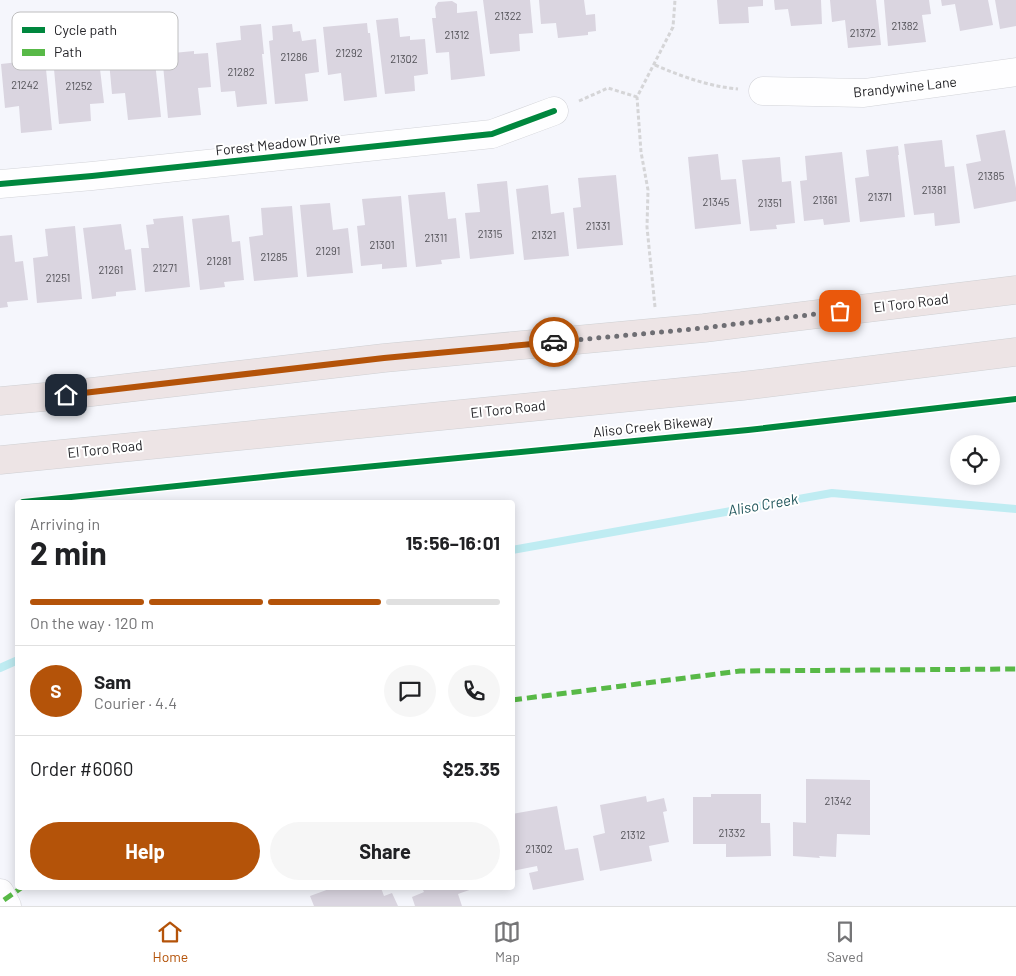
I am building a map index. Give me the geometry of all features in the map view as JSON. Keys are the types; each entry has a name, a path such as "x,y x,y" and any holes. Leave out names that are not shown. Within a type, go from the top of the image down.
{"main road":[{"name":"El Toro Road","path":"0,401 384,358 658,332 1016,290"},
{"name":"El Toro Road","path":"0,460 742,386 1016,352"}],"street":[{"name":"Brandywine Lane","path":"763,91 864,93 1016,72"},
{"name":"Forest Meadow Drive","path":"0,184 492,134 554,111"},
{"path":"0,893 7,906"}],"path":[{"path":"658,332 647,227 648,190 641,152 637,97 673,27 675,0"},
{"path":"655,65 689,79 716,86 763,91"},
{"path":"554,111 608,88 637,97"}],"building":[{"path":"483,0 530,0 533,33 519,34 520,51 490,54"},
{"path":"539,0 584,0 586,15 595,14 596,31 588,32 588,35 558,38 556,23 541,24"},
{"path":"717,0 763,0 763,6 748,7 749,23 719,24"},
{"path":"774,0 821,0 822,24 791,26 788,9 775,10"},
{"path":"830,0 876,0 881,45 848,48 845,20 832,22"},
{"path":"884,0 929,0 931,14 922,15 926,42 888,46"},
{"path":"941,0 988,0 993,25 960,31 955,4 942,6"},
{"path":"995,0 1016,0 1016,26 1000,29"},
{"path":"452,1 457,4 457,13 477,11 485,76 451,80 449,52 436,53 432,18 436,18 435,7 438,2"},
{"path":"398,18 400,37 410,36 410,40 425,39 428,74 414,76 415,91 385,94 376,20"},
{"path":"367,23 368,33 370,33 377,97 344,101 341,73 328,75 323,27"},
{"path":"261,24 267,104 237,107 235,91 221,92 216,43 241,40 240,26"},
{"path":"292,24 293,32 300,31 302,41 316,39 319,72 305,74 308,101 275,104 269,41 273,40 272,26"},
{"path":"194,51 194,54 208,53 211,87 198,88 201,115 168,118 164,70 178,70 178,52"},
{"path":"12,63 12,70 46,70 52,130 21,133 19,106 5,108 1,64"},
{"path":"54,70 100,70 104,103 90,104 91,121 59,124"},
{"path":"110,70 156,70 161,117 128,120 125,93 112,94"},
{"path":"1005,130 1016,188 1016,201 974,209 966,164 981,161 976,135"},
{"path":"942,140 945,167 954,166 960,223 935,226 934,213 914,215 904,144"},
{"path":"898,146 905,217 860,222 855,178 869,176 866,150"},
{"path":"842,152 850,222 824,225 823,219 804,221 800,181 807,180 805,156"},
{"path":"718,154 721,180 736,179 741,224 695,229 688,157"},
{"path":"780,157 782,182 791,181 795,223 776,225 777,229 750,231 742,160"},
{"path":"616,175 623,245 577,249 573,208 581,207 578,178"},
{"path":"507,181 514,254 470,259 465,213 480,212 477,184"},
{"path":"548,185 551,214 564,212 569,256 524,260 516,189"},
{"path":"445,192 448,219 456,218 460,258 441,260 442,264 416,267 408,195"},
{"path":"401,196 407,267 382,269 382,264 361,266 357,226 365,225 362,199"},
{"path":"330,203 333,230 348,228 353,273 307,277 300,205"},
{"path":"292,206 298,277 254,281 249,237 263,235 261,208"},
{"path":"229,215 232,242 240,241 244,280 224,282 225,287 200,290 192,219"},
{"path":"183,216 190,287 145,292 141,248 149,248 146,225 154,224 153,219"},
{"path":"121,224 125,250 131,249 136,290 116,292 116,296 92,299 83,228"},
{"path":"75,226 82,299 37,303 33,258 48,256 45,229"},
{"path":"12,235 15,262 23,261 28,300 7,302 8,307 0,308 0,236"},
{"path":"806,779 870,780 870,835 837,834 836,857 793,856 793,822 806,823"},
{"path":"711,794 761,794 761,823 770,823 771,856 726,857 726,844 693,844 693,797 711,797"},
{"path":"646,796 647,802 664,798 667,811 663,812 669,842 649,846 652,861 600,871 593,836 605,833 600,805"},
{"path":"557,806 565,850 578,848 584,880 533,890 529,873 538,871 537,866 515,870 515,813"},
{"path":"326,890 382,890 384,896 392,893 398,906 314,906 310,896"},
{"path":"423,890 469,890 458,894 462,906 415,906 412,897 424,892"}],"waterway":[{"name":"Aliso Creek","path":"515,549 832,493 1016,509"},
{"name":"Aliso Creek","path":"0,668 15,661"}],"marked path":[{"path":"515,700 740,671 1016,669"},
{"path":"4,900 18,890"}],"cycle path":[{"path":"0,184 492,134 554,111"},
{"name":"Aliso Creek Bikeway","path":"42,500 748,430 1016,399"}],"way so far":[{"path":"554,342 704,328 840,311"}],"route":[{"path":"66,395 384,358 554,342"}]}
